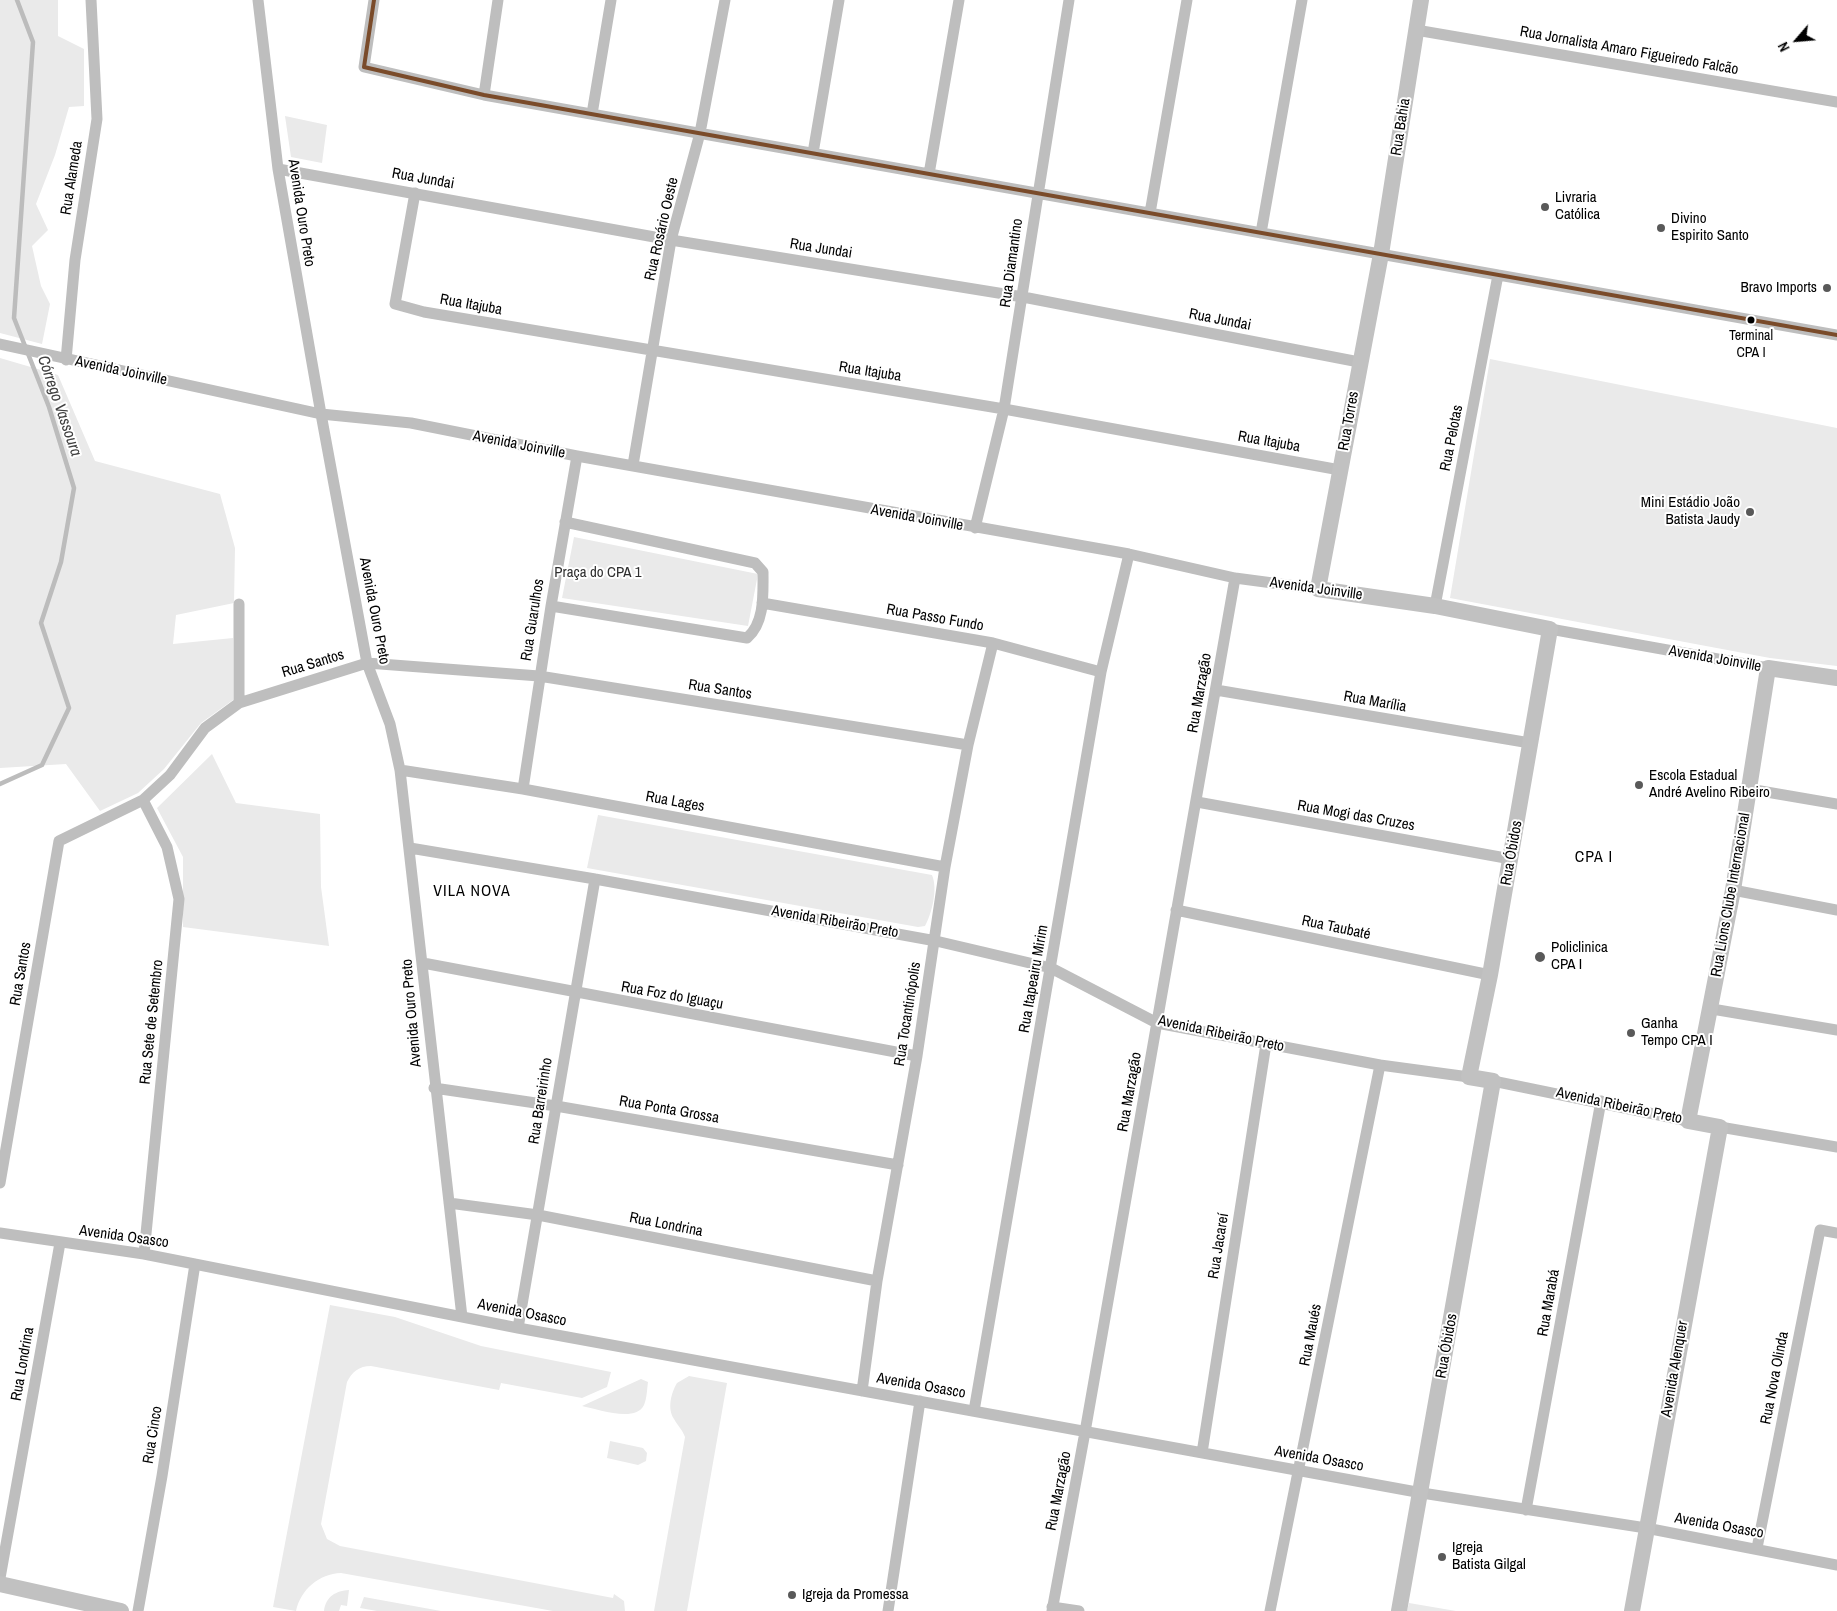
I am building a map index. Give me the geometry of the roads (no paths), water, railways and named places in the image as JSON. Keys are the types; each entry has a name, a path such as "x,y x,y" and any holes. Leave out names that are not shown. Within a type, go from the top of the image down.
{"street":[{"name":"Rua Alameda","path":"66,360 75,260 97,119 91,0"},
{"name":"Avenida Ouro Preto","path":"258,0 278,169 321,414 367,663 390,724 400,770 423,963 434,1088 462,1318"},
{"path":"374,0 364,67 484,95 1837,335"},
{"path":"484,95 498,0"},
{"path":"592,114 611,0"},
{"name":"Rua Rosário Oeste","path":"632,465 671,240 700,133 725,0"},
{"path":"813,153 839,0"},
{"path":"929,174 959,0"},
{"name":"Rua Diamantino","path":"975,528 1004,409 1069,0"},
{"path":"1150,213 1187,0"},
{"path":"1261,233 1302,0"},
{"name":"Rua Bahia","path":"1381,254 1421,0"},
{"name":"Rua Jornalista Amaro Figueiredo Falcão","path":"1416,30 1837,102"},
{"name":"Rua Jundai","path":"278,169 671,240 1023,297 1359,362"},
{"name":"Rua Itajuba","path":"415,193 395,304 424,312 1004,409 1340,470"},
{"name":"Rua Torres","path":"1318,589 1359,362 1381,254"},
{"name":"Rua Pelotas","path":"1435,606 1498,275"},
{"name":"Avenida Joinville","path":"0,344 66,360 321,414 410,423 577,456 1129,554 1234,578 1435,606 1768,668 1837,678"},
{"name":"Rua Guarulhos","path":"522,789 539,676 577,456"},
{"path":"551,606 747,638 756,631 762,603 763,572 755,563 565,522"},
{"name":"Rua Itapeairu Mirim","path":"974,1411 1052,968 1101,672 1129,554"},
{"name":"Rua Marzagão","path":"1052,1609 1216,690 1234,578"},
{"name":"Rua Passo Fundo","path":"762,603 993,643 1101,672"},
{"path":"238,703 239,604"},
{"name":"Rua Óbidos","path":"1470,1077 1511,859 1550,628"},
{"name":"Rua Tocantinópolis","path":"862,1391 877,1282 936,941 945,867 968,745 993,643"},
{"name":"Rua Santos","path":"0,1182 59,841 143,800 170,775 205,728 238,703 367,663 539,676 968,745"},
{"name":"Rua Lions Clube Internacional","path":"1688,1121 1712,1009 1768,668"},
{"name":"Rua Marília","path":"1216,690 1530,743"},
{"name":"Rua Lages","path":"400,770 522,789 945,867"},
{"path":"1749,789 1837,804"},
{"name":"Rua Sete de Setembro","path":"143,800 167,847 179,899 144,1254"},
{"name":"Rua Mogi das Cruzes","path":"1196,802 1511,859"},
{"name":"Avenida Ribeirão Preto","path":"410,848 595,879 936,941 1052,968 1157,1023 1380,1065 1493,1081 1601,1101 1688,1121 1837,1147"},
{"name":"Rua Barreirinho","path":"518,1328 595,879"},
{"path":"1733,890 1837,910"},
{"name":"Rua Taubaté","path":"1176,910 1490,975"},
{"name":"Rua Foz do Iguaçu","path":"423,963 574,993 917,1056"},
{"path":"1712,1009 1837,1030"},
{"name":"Rua Jacareí","path":"1202,1453 1266,1044"},
{"name":"Rua Maués","path":"1270,1611 1380,1065"},
{"name":"Rua Óbidos","path":"1399,1611 1422,1493 1493,1081"},
{"name":"Rua Ponta Grossa","path":"434,1088 556,1106 898,1166"},
{"name":"Rua Marabá","path":"1526,1510 1601,1101"},
{"name":"Avenida Alenquer","path":"1632,1611 1720,1127"},
{"name":"Rua Londrina","path":"449,1203 538,1215 877,1282"},
{"name":"Rua Nova Olinda","path":"1757,1548 1820,1230 1837,1233"},
{"name":"Avenida Osasco","path":"0,1233 60,1244 144,1254 462,1318 1422,1493 1646,1528 1837,1565"},
{"name":"Rua Londrina","path":"0,1578 60,1244"},
{"name":"Rua Cinco","path":"138,1611 162,1476 195,1264"},
{"path":"888,1611 920,1401"},
{"path":"0,1584 119,1611"},
{"path":"1052,1609 1079,1611"}],"waterway":[{"name":"Córrego Vassoura","path":"0,784 42,765 69,708 41,623 61,562 74,488 49,407 14,318 33,42 17,0"}],"place":[{"name":"Livraria Católica","path":"1545,207"},
{"name":"Divino Espirito Santo","path":"1661,228"},
{"name":"Bravo Imports","path":"1827,288"},
{"name":"Terminal CPA I","path":"1751,320"},
{"name":"Mini Estádio João Batista Jaudy","path":"1750,512"},
{"name":"Escola Estadual André Avelino Ribeiro","path":"1639,785"},
{"name":"Policlinica CPA I","path":"1540,957"},
{"name":"Ganha Tempo CPA I","path":"1631,1033"},
{"name":"Igreja Batista Gilgal","path":"1442,1557"},
{"name":"Igreja da Promessa","path":"792,1595"}],"district":[{"name":"CPA I","path":"1594,858"},
{"name":"VILA NOVA","path":"472,892"}],"park label":[{"name":"Praça do CPA 1","path":"598,573"}]}
